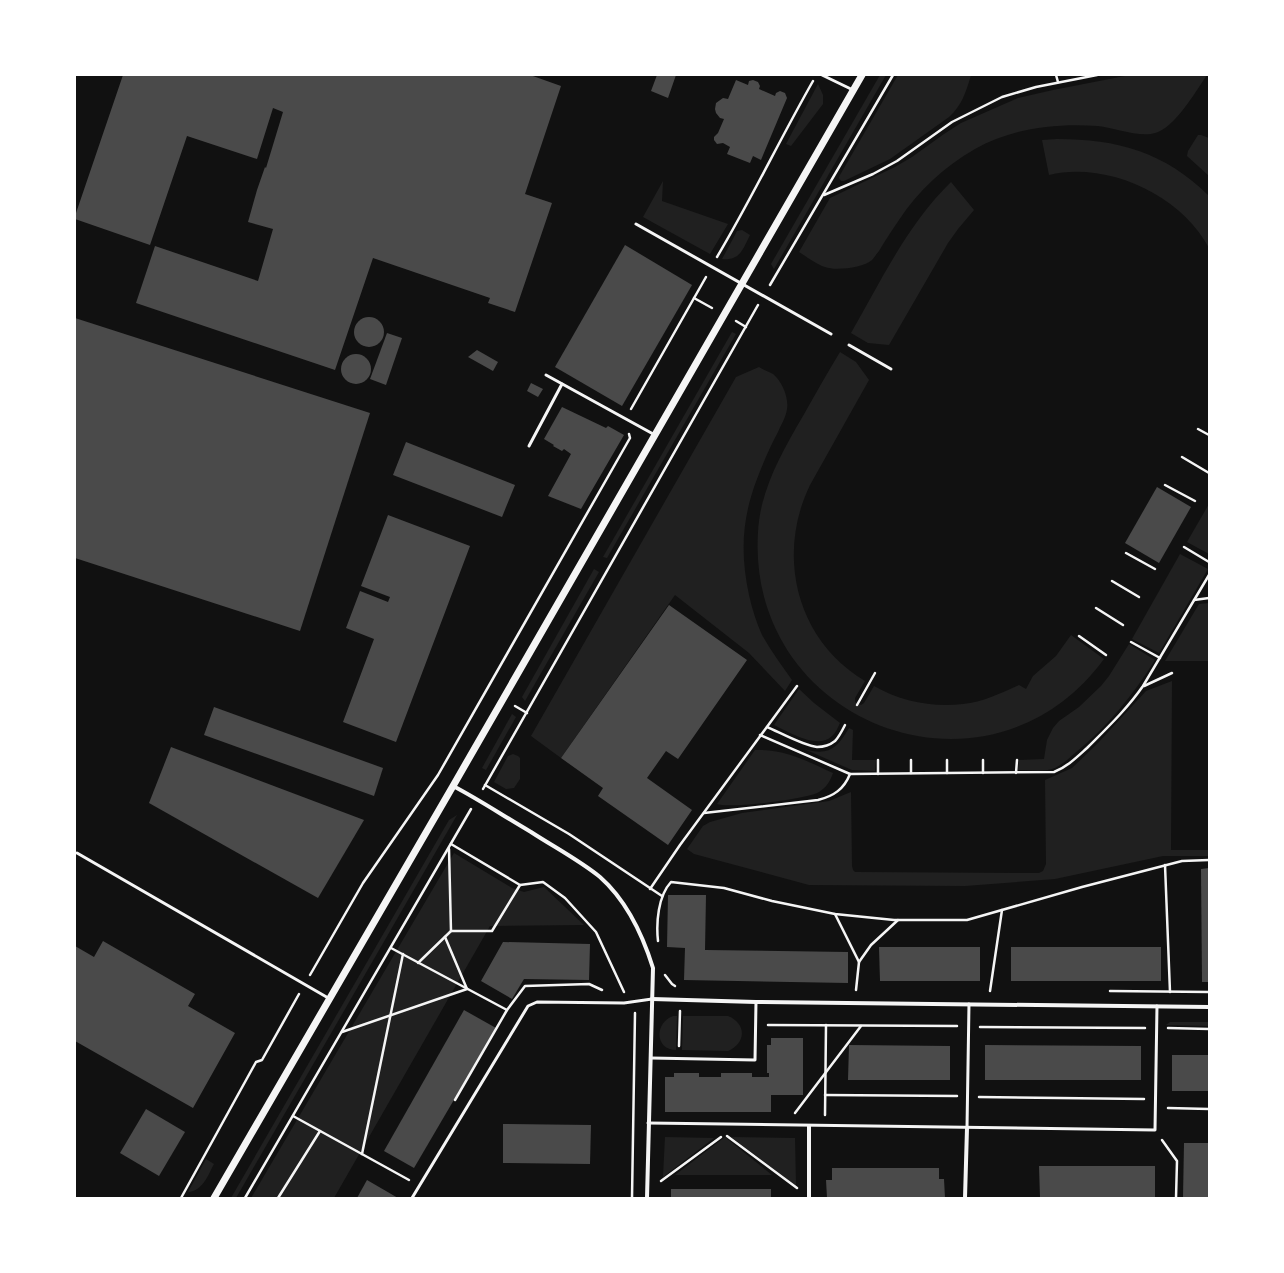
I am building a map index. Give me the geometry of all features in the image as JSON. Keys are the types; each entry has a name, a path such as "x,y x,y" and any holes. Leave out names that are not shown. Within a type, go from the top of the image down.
{"street":[{"path":"214,1198 862,75"},
{"path":"453,786 477,799 581,863 601,878 618,897 632,919 649,955 653,968 647,1198"},
{"path":"652,999 756,1002 1209,1007"},
{"path":"809,1126 809,1198"},
{"path":"965,1198 967,1128"}],"lane":[{"path":"822,75 853,90"},
{"path":"636,224 831,334"},
{"path":"849,345 891,369"},
{"path":"546,375 655,435"},
{"path":"529,446 562,384"},
{"path":"77,853 330,999"},
{"path":"412,1198 528,1006 537,1002 624,1003 652,999"},
{"path":"651,1058 754,1060 756,1002"},
{"path":"967,1128 969,1004"},
{"path":"648,1123 1155,1130 1157,1006"}],"path":[{"path":"438,775 630,438 626,418 737,224 816,75"},
{"path":"245,1198 477,799 764,296 893,75"},
{"path":"1056,75 1058,82"},
{"path":"823,196 897,161 952,122 1002,97 1036,87 1097,75"},
{"path":"1198,429 1209,435"},
{"path":"1182,457 1209,473"},
{"path":"1166,485 1194,501"},
{"path":"1184,547 1209,562"},
{"path":"1126,553 1155,569"},
{"path":"760,735 850,774 1016,773 1054,772 1061,770 1109,727 1144,686 1209,575"},
{"path":"1112,580 1140,597"},
{"path":"1194,600 1209,598"},
{"path":"1096,608 1123,625"},
{"path":"1079,636 1106,655"},
{"path":"1131,642 1160,658"},
{"path":"857,705 875,673"},
{"path":"1144,686 1172,673"},
{"path":"650,889 760,735 797,686"},
{"path":"767,727 807,745 818,747 829,745 834,741 845,725"},
{"path":"878,760 878,774"},
{"path":"911,760 911,774"},
{"path":"947,760 947,773"},
{"path":"983,760 983,773"},
{"path":"1016,773 1017,760"},
{"path":"704,813 818,800 833,796 844,785 850,774"},
{"path":"485,785 569,834 662,896"},
{"path":"451,844 520,885 543,882 565,898 596,932 624,993"},
{"path":"448,848 451,931"},
{"path":"658,947 657,936 662,896 670,882 724,888 772,901 835,914 898,920 967,920 1165,865 1182,861 1209,860"},
{"path":"1165,865 1170,992"},
{"path":"418,963 451,931 492,931 520,885"},
{"path":"990,991 1002,910"},
{"path":"835,914 859,962"},
{"path":"856,990 859,962 871,945 898,920"},
{"path":"445,937 467,989"},
{"path":"391,948 507,1010"},
{"path":"362,1154 403,954"},
{"path":"664,974 672,984 680,989 679,1059"},
{"path":"342,1032 467,989"},
{"path":"632,1198 635,1008"},
{"path":"767,1025 1209,1029"},
{"path":"825,1116 826,1025"},
{"path":"793,1116 861,1026"},
{"path":"825,1095 961,1096"},
{"path":"975,1097 1147,1099"},
{"path":"1155,1108 1209,1109"},
{"path":"293,1116 409,1180"},
{"path":"1155,1130 1176,1161 1176,1198"},
{"path":"278,1198 320,1131"},
{"path":"660,1182 724,1134 798,1189"}],"shaded area":[{"path":"880,75 886,75 774,269 771,264"},
{"path":"898,75 971,75 963,98 949,117 890,159 844,181 841,181 839,178 840,175"},
{"path":"1130,75 1207,75 1179,115 1165,128 1152,134 1137,134 1098,126 1051,126 1035,128 1004,136 975,149 953,163 923,189 906,209 879,251 868,263 856,267 835,269 818,264 799,252 830,198 895,167 961,123 1018,98"},
{"path":"818,84 823,95 823,104 791,146 786,144"},
{"path":"1198,135 1209,138 1209,176 1187,156 1188,151"},
{"path":"1057,139 1120,145 1157,159 1192,181 1209,196 1209,248 1196,229 1180,212 1161,198 1140,186 1118,178 1095,173 1071,172 1049,175 1042,140"},
{"path":"663,181 662,201 728,224 710,254 643,217"},
{"path":"951,182 974,210 948,243 889,345 868,343 851,333 908,235 921,216"},
{"path":"742,230 750,235 743,249 733,258 722,259 737,231"},
{"path":"732,332 736,334 607,558 603,557"},
{"path":"840,352 856,362 869,380 810,485 800,512 795,539 794,567 799,594 808,619 823,643 841,664 865,681 855,698 855,702 861,705 864,703 874,686 895,696 917,702 940,705 963,704 978,701 992,697 1019,685 1026,689 1033,676 1056,656 1071,635 1104,659 1056,707 1000,733 941,739 883,727 832,698 791,655 765,599 758,532 760,516 768,486 780,457"},
{"path":"759,367 773,374 782,385 786,395 787,405 785,418 769,449 752,493 744,536 744,565 754,615 762,635 792,680 785,691 749,653 675,595 561,758 531,736 736,377"},
{"path":"1209,504 1209,554 1187,542"},
{"path":"1180,554 1208,569 1159,653 1132,639"},
{"path":"594,569 599,572 525,701 522,697"},
{"path":"1209,603 1209,661 1165,661 1199,604"},
{"path":"1129,644 1155,660 1138,686 1119,710 1087,743 1058,766 1052,769 1036,771 1018,770 1019,760 1044,759 1047,740 1053,728 1059,721 1079,707 1101,686"},
{"path":"1172,681 1171,850 1209,850 1209,856 1163,856 1055,879 965,886 809,885 694,854 687,849 703,826 710,822 742,813 829,801 851,792 852,866 855,872 1039,873 1043,871 1046,864 1045,780 1072,768 1098,743 1146,691"},
{"path":"799,689 814,703 840,723 835,733 826,740 811,741 774,725"},
{"path":"512,714 516,717 486,770 482,768"},
{"path":"849,728 853,730 852,760 876,760 875,771 852,770 804,749 819,752 831,749 836,746"},
{"path":"755,750 776,751 805,760 833,773 824,788 812,795 800,798 751,804 717,804"},
{"path":"513,754 520,758 520,779 514,788 506,789 494,782 508,756"},
{"path":"457,815 236,1198 231,1198 449,820"},
{"path":"454,853 512,888 524,892 544,887 584,925 490,926 334,1198 251,1198"},
{"path":"673,1016 677,1016 676,1050 669,1049 664,1046 660,1036 662,1024"},
{"path":"683,1016 728,1016 739,1024 742,1034 741,1039 734,1048 728,1051 682,1050"},
{"path":"1170,1022 1209,1022 1209,1026 1166,1025"},
{"path":"665,1137 714,1138 663,1177"},
{"path":"725,1137 772,1175 675,1175"},
{"path":"731,1137 795,1138 796,1186"},
{"path":"206,1159 214,1164 207,1177 198,1189 188,1192"}],"building":[{"path":"123,75 530,75 561,86 525,194 552,203 515,312 488,303 490,298 373,258 335,370 136,303 155,246 258,281 273,229 248,222 283,112 273,108 257,159 187,136 150,245 75,219"},
{"path":"657,75 676,75 668,98 651,91"},
{"path":"736,80 748,85 749,81 753,80 758,82 760,86 759,89 775,96 776,93 780,91 785,93 787,98 761,160 753,156 750,163 727,154 730,147 723,143 717,144 714,140 714,137 718,133 724,119 720,118 716,113 716,103 723,98 728,99"},
{"path":"625,245 692,285 622,406 555,367"},
{"path":"369,317 380,321 384,332 380,343 369,347 358,343 354,332 358,321"},
{"path":"75,318 370,413 300,631 75,558"},
{"path":"387,333 402,338 386,385 370,379"},
{"path":"477,350 498,362 493,371 468,357"},
{"path":"356,354 367,358 371,369 367,380 356,384 345,380 341,369 345,358"},
{"path":"531,383 543,389 538,397 527,391"},
{"path":"562,407 606,428 608,426 624,435 581,509 548,496 571,454 564,449 562,451 553,446 554,445 544,439"},
{"path":"406,442 515,485 502,517 393,475"},
{"path":"1157,487 1191,507 1159,563 1125,543"},
{"path":"388,515 470,546 396,742 343,722 374,639 346,628 360,591 388,602 390,597 361,586"},
{"path":"669,605 747,660 678,759 666,751 647,778 692,810 668,845 598,796 603,788 561,758"},
{"path":"214,707 383,768 374,796 204,735"},
{"path":"171,747 364,820 318,898 149,803"},
{"path":"1209,868 1209,982 1202,982 1201,869"},
{"path":"668,895 706,895 705,950 848,952 848,983 684,980 685,948 667,947"},
{"path":"103,941 195,994 188,1006 235,1033 193,1108 75,1041 75,946 94,957"},
{"path":"503,942 590,944 589,980 524,979 512,999 481,981"},
{"path":"879,947 980,947 980,981 880,981"},
{"path":"1011,947 1161,947 1161,981 1011,981"},
{"path":"464,1010 496,1028 414,1168 384,1151"},
{"path":"771,1038 803,1038 803,1095 771,1095 771,1112 665,1112 665,1077 674,1077 674,1073 699,1073 699,1077 721,1077 721,1073 752,1073 752,1077 769,1077 769,1073 767,1073 767,1045 771,1045"},
{"path":"849,1045 950,1046 950,1080 848,1080"},
{"path":"985,1045 1141,1046 1141,1080 985,1080"},
{"path":"1172,1055 1209,1055 1209,1091 1172,1091"},
{"path":"146,1109 185,1132 159,1176 120,1153"},
{"path":"503,1124 591,1125 590,1164 503,1163"},
{"path":"1184,1143 1209,1143 1209,1198 1183,1198"},
{"path":"1039,1166 1155,1166 1155,1198 1040,1198"},
{"path":"832,1168 939,1168 939,1179 944,1179 945,1198 827,1198 826,1180 832,1180"},
{"path":"367,1180 398,1198 357,1198"},
{"path":"671,1189 771,1189 771,1198 671,1198"}]}
